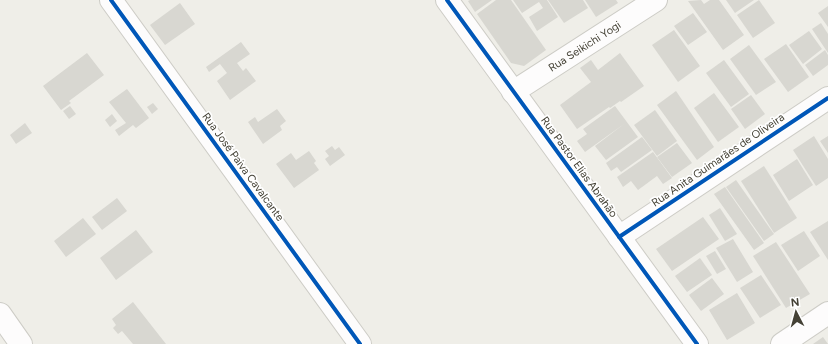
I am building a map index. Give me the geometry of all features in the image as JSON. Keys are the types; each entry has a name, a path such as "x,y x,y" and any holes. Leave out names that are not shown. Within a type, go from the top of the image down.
{"street":[{"name":"Rua José Paiva Cavalcante","path":"111,0 360,344"},
{"name":"Rua Pastor Elias Abrahão","path":"447,0 696,344"},
{"name":"Rua Seikichi Yogi","path":"513,92 656,0"},
{"name":"Rua Anita Guimarães de Oliveira","path":"619,237 828,98"},
{"path":"782,344 828,313"},
{"path":"0,314 21,344"}],"building":[{"path":"492,0 475,12 468,1"},
{"path":"496,0 511,0 546,50 524,66 511,63 477,14"},
{"path":"513,0 547,0 558,17 537,31 529,17 543,8 539,2 522,13"},
{"path":"548,0 583,0 588,8 564,23"},
{"path":"585,0 616,0 618,3 596,17"},
{"path":"701,0 704,4 710,0 719,0 744,35 723,50 688,1"},
{"path":"726,0 754,0 735,13"},
{"path":"759,0 775,23 753,38 737,15"},
{"path":"180,3 195,24 165,45 150,25"},
{"path":"828,6 828,27 818,13"},
{"path":"693,13 707,32 688,45 674,26"},
{"path":"821,23 828,34 828,53 812,29"},
{"path":"674,30 700,66 678,82 652,45"},
{"path":"809,31 822,49 803,64 789,45"},
{"path":"241,42 250,54 237,63 243,71 246,68 256,81 230,100 217,81 227,73 220,64 209,72 206,67"},
{"path":"786,44 809,77 788,92 764,59"},
{"path":"749,45 776,82 756,95 730,59"},
{"path":"825,50 828,55 828,65 813,76 805,65"},
{"path":"87,53 104,75 69,101 71,103 61,110 43,86"},
{"path":"620,53 644,86 621,102 620,101 610,108 609,107 577,129 560,105 591,82 580,68 591,60 598,70"},
{"path":"724,60 749,94 731,107 706,73"},
{"path":"127,89 149,118 136,128 133,125 119,136 115,130 126,123 109,102"},
{"path":"676,91 714,147 697,160 657,105"},
{"path":"714,93 739,127 718,142 694,108"},
{"path":"751,95 765,114 745,129 731,109"},
{"path":"153,103 158,109 152,114 147,107"},
{"path":"70,106 76,114 69,119 63,111"},
{"path":"615,106 638,137 606,160 595,146 624,124 585,152 577,141 587,134 583,129"},
{"path":"277,109 286,121 280,126 282,130 263,144 248,122 255,117 258,122"},
{"path":"655,110 677,141 657,156 634,125"},
{"path":"112,114 117,121 110,127 105,120"},
{"path":"25,123 32,133 16,144 10,135"},
{"path":"814,136 828,159 828,178 816,186 793,150"},
{"path":"828,136 828,153 820,141"},
{"path":"642,137 652,150 621,172 617,167 611,171 606,163"},
{"path":"677,143 692,163 672,177 657,157"},
{"path":"332,146 335,150 339,147 345,155 330,166 325,159 329,156 325,151"},
{"path":"309,151 316,161 314,163 319,170 294,188 276,164 291,153 296,160"},
{"path":"653,152 672,178 663,184 657,176 638,190 631,181 623,187 617,177"},
{"path":"797,159 813,185 789,201 773,175"},
{"path":"764,166 797,218 774,233 741,181"},
{"path":"736,180 774,234 764,241 726,187"},
{"path":"725,187 764,243 754,250 714,194"},
{"path":"117,198 127,211 102,230 92,217"},
{"path":"720,208 737,234 725,241 709,215"},
{"path":"703,217 719,239 672,271 656,249"},
{"path":"83,218 96,234 66,257 54,241"},
{"path":"828,221 828,260 810,232"},
{"path":"136,230 153,252 116,280 100,258"},
{"path":"804,231 820,256 798,271 781,245"},
{"path":"733,239 753,272 737,282 716,248"},
{"path":"776,242 810,294 786,308 753,256"},
{"path":"715,251 726,269 717,274 706,256"},
{"path":"700,258 712,275 687,292 675,276"},
{"path":"761,275 781,305 760,318 740,288"},
{"path":"712,278 724,294 701,311 689,295"},
{"path":"737,293 755,323 727,340 709,310"},
{"path":"133,302 166,344 133,344 122,331 118,334 113,328 116,325 112,319"},
{"path":"823,337 828,344 813,344"}],"cycle path":[{"path":"111,0 360,344"},
{"path":"447,0 697,344"},
{"path":"619,237 828,98"}]}
